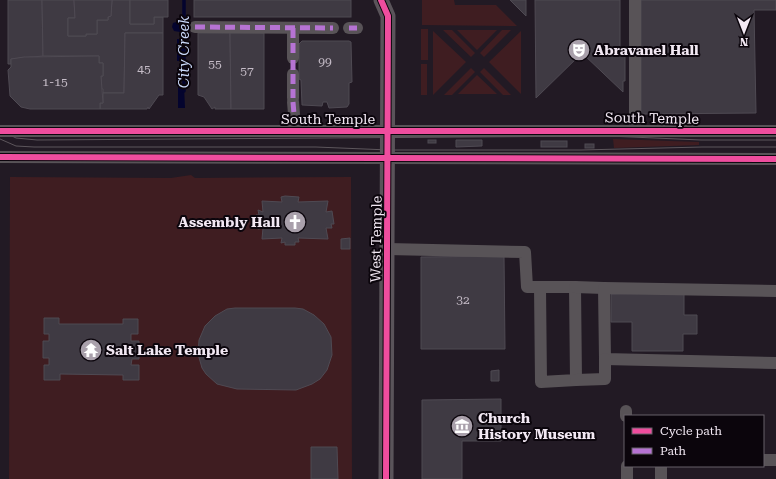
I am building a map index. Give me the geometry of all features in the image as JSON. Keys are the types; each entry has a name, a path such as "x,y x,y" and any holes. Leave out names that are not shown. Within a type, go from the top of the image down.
{"main road":[{"name":"West Temple","path":"381,0 388,16 389,157 386,479"},
{"name":"West Temple","path":"388,16 395,0"}],"street":[{"path":"635,0 635,130"},
{"path":"195,27 334,28"},
{"path":"293,28 293,105"},
{"name":"South Temple","path":"0,131 776,131"},
{"path":"0,156 776,159"},
{"path":"388,249 525,252 527,287 776,291"},
{"path":"540,287 541,382 605,379 604,288"},
{"path":"575,287 576,380"},
{"path":"605,360 776,363"},
{"path":"764,460 776,460"},
{"path":"627,467 627,479"},
{"path":"660,467 661,479"}],"shaded area":[{"path":"422,0 454,0 455,5 496,5 517,26 422,25"},
{"path":"183,20 188,24 187,30 180,32 174,31 172,27 173,23"},
{"path":"421,29 428,29 428,60 421,60"},
{"path":"443,30 452,30 475,53 471,57"},
{"path":"457,30 497,30 477,50"},
{"path":"502,30 511,30 484,57 480,53"},
{"path":"433,31 466,62 433,95"},
{"path":"521,31 521,94 489,62"},
{"path":"177,39 184,39 183,61 177,61"},
{"path":"421,64 427,64 427,95 421,95"},
{"path":"471,68 475,72 452,95 444,95"},
{"path":"484,68 511,95 503,95 480,72"},
{"path":"477,75 497,94 458,94"},
{"path":"178,86 184,86 185,108 178,108"},
{"path":"613,139 699,142 699,145 614,148"},
{"path":"191,175 195,178 351,177 352,479 9,479 10,177 171,178"}],"building":[{"path":"8,0 42,0 43,56 11,59 11,64 8,64"},
{"path":"42,0 74,0 75,18 68,18 68,36 86,36 86,34 97,34 97,20 108,20 108,17 111,16 112,0 130,0 130,24 154,24 154,17 163,17 163,33 125,33 124,93 103,93 103,89 101,89 101,76 103,76 103,63 99,63 99,56 43,56"},
{"path":"74,0 112,0 111,16 108,17 108,20 97,20 97,34 86,34 86,36 68,36 68,18 75,18"},
{"path":"130,0 168,0 168,17 154,17 154,24 130,24"},
{"path":"194,0 351,0 351,17 194,17"},
{"path":"510,0 526,0 526,16"},
{"name":"Abravanel Hall","path":"535,0 620,0 620,47 625,52 625,81 623,81 623,92 582,53 536,98"},
{"path":"641,0 776,0 776,10 754,10 756,113 641,114"},
{"path":"125,33 163,33 163,95 159,95 149,109 148,107 147,109 100,109 100,103 103,103 103,93 124,93"},
{"path":"198,33 230,33 231,109 215,109 215,107 212,109 204,97 198,95"},
{"path":"230,33 264,33 264,109 231,109"},
{"path":"302,41 351,42 352,82 349,83 349,104 347,107 329,108 327,102 323,102 322,106 302,105 301,80 299,79 299,44"},
{"path":"99,56 99,63 103,63 103,76 101,76 103,103 100,103 100,109 30,109 21,107 10,96 8,70 11,67 11,59 24,57"},
{"path":"428,140 436,140 436,143 428,143"},
{"path":"456,140 482,140 482,146 456,147"},
{"path":"541,141 567,141 567,147 541,147"},
{"path":"585,144 594,144 594,148 585,148"},
{"name":"Assembly Hall","path":"281,197 299,197 298,202 328,201 326,212 332,211 334,224 331,224 332,228 326,228 328,239 298,238 299,242 295,242 295,245 285,245 285,242 281,243 282,238 262,239 263,228 258,229 259,225 256,225 256,215 259,215 258,210 263,212 262,201 282,202"},
{"path":"350,238 350,249 341,249 341,239"},
{"path":"504,256 505,349 421,349 421,257"},
{"path":"684,293 684,315 697,315 697,334 683,334 683,351 632,351 632,322 611,322 611,294"},
{"path":"295,308 303,309 314,315 324,324 331,337 332,355 327,370 320,379 312,384 296,390 237,389 217,384 202,368 198,354 199,340 205,326 215,316 227,309"},
{"name":"Salt Lake Temple","path":"44,318 59,318 59,324 123,324 123,319 138,319 138,334 131,334 131,341 139,341 139,359 132,359 131,365 139,365 139,380 123,380 123,375 60,374 60,380 44,380 44,365 49,365 49,358 43,358 43,341 49,341 49,334 44,334"},
{"path":"499,370 499,381 491,381 491,371"},
{"name":"Church History Museum","path":"501,399 501,441 462,441 462,479 422,479 422,400"},
{"path":"311,447 337,447 338,479 311,479"}],"waterway":[{"name":"City Creek","path":"184,0 184,91"}],"tram line":[{"path":"0,130 16,138 37,140 608,136 701,140 776,140"},
{"path":"0,139 16,146 34,147 316,147 389,150 581,150 776,147"}],"marked path":[{"path":"195,27 333,28"},
{"path":"293,28 293,58"},
{"path":"349,28 357,28"},
{"path":"293,60 293,72"},
{"path":"293,74 293,98"},
{"path":"293,102 294,114"}],"cycle path":[{"path":"381,0 388,16 386,479"},
{"path":"0,131 776,131"},
{"path":"0,157 776,159"}],"place":[{"name":"Abravanel Hall","path":"579,50"},
{"name":"Assembly Hall","path":"295,222"},
{"name":"Salt Lake Temple","path":"91,350"},
{"name":"Church History Museum","path":"462,426"}]}
